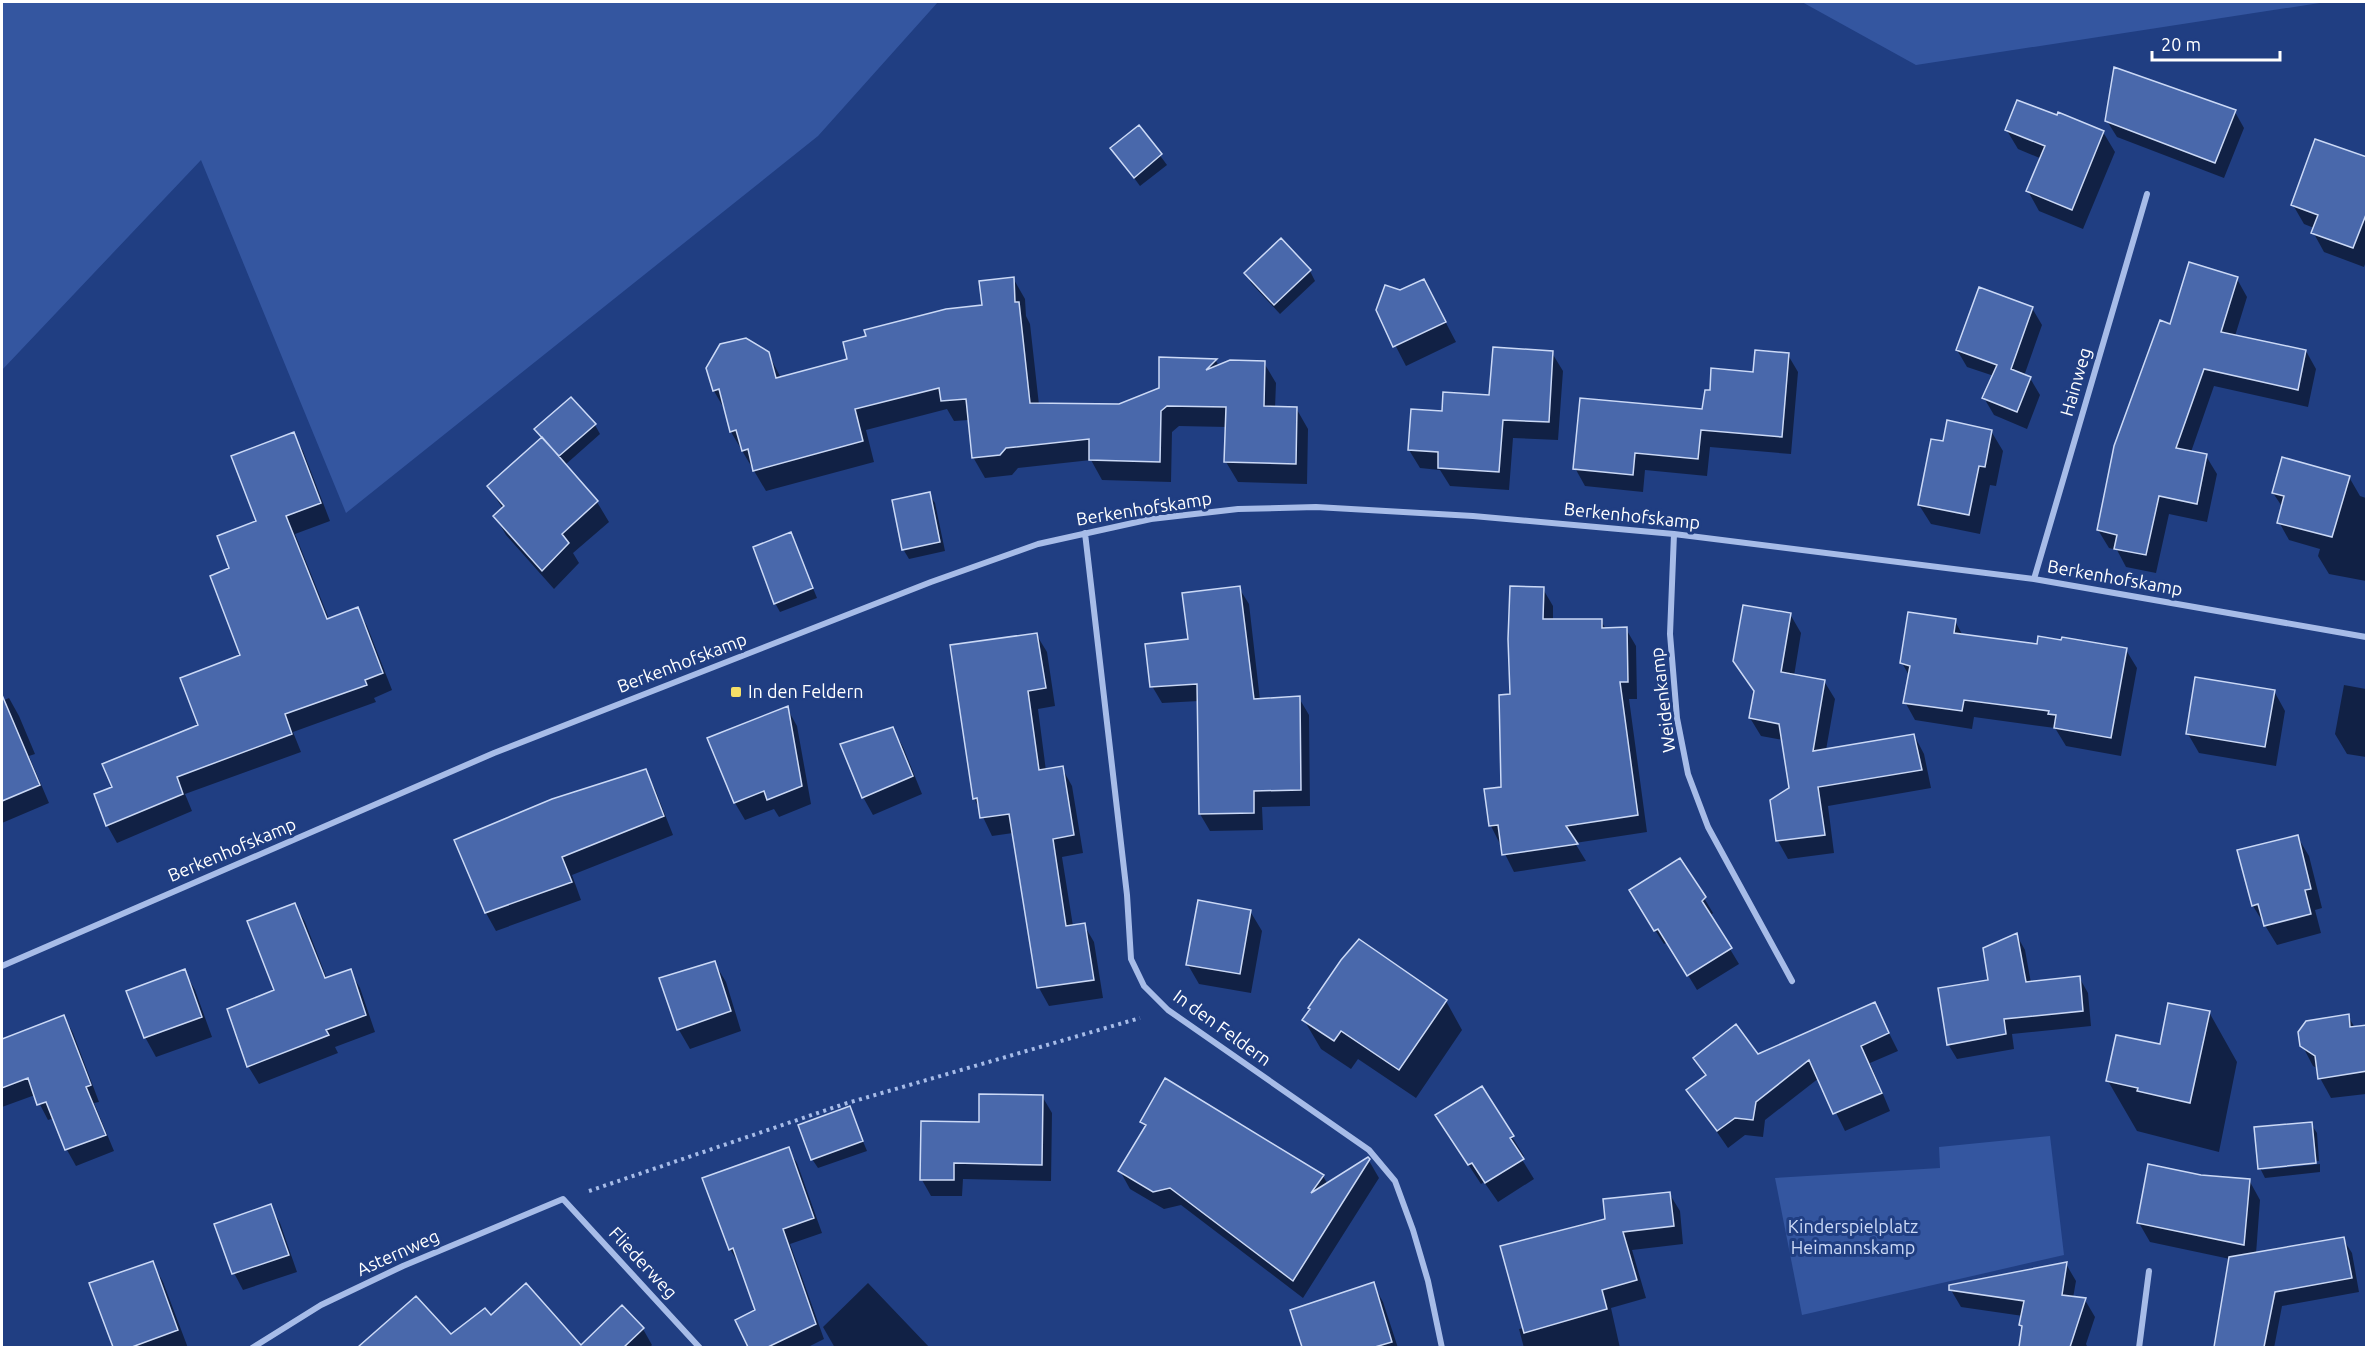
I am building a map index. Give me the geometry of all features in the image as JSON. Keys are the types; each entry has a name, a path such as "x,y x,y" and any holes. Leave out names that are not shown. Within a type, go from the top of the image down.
{"street":[{"name":"Hainweg","path":"2034,579 2147,194"},
{"name":"Berkenhofskamp","path":"2,966 516,744 931,582 1038,544 1151,519 1238,509 1316,507 1473,516 1674,534 2034,579 2367,637"},
{"name":"In den Feldern","path":"1085,533 1127,895 1131,959 1144,986 1168,1010 1369,1150 1395,1181 1428,1281 1442,1347"},
{"name":"Weidenkamp","path":"1674,534 1671,634 1677,718 1688,774 1708,827 1792,981"},
{"name":"Asternweg","path":"252,1347 321,1305 403,1266 563,1199"},
{"name":"Fliederweg","path":"563,1199 700,1347"},
{"path":"2139,1347 2149,1271"}],"path":[{"path":"563,1199 844,1104 1168,1010"}],"green space":[{"path":"2,2 938,2 818,136 346,513 201,160 2,370"},
{"path":"1802,2 2326,2 1916,65"},
{"name":"Kinderspielplatz Heimannskamp","path":"2050,1136 2064,1255 1802,1315 1775,1178 1940,1168 1939,1147"}],"building":[{"path":"2114,67 2236,110 2215,163 2105,121"},
{"path":"2017,100 2057,115 2058,112 2104,131 2072,210 2026,191 2045,146 2005,130"},
{"path":"1139,125 1162,154 1134,178 1110,148"},
{"path":"2315,139 2367,157 2367,212 2353,248 2311,233 2318,215 2291,205"},
{"path":"1281,238 1311,270 1274,305 1244,273"},
{"path":"2189,262 2238,277 2221,332 2306,350 2298,390 2204,369 2176,448 2207,454 2197,504 2159,496 2146,555 2114,549 2117,535 2097,530 2114,446 2160,320 2170,324"},
{"path":"1014,277 1015,302 1019,302 1030,403 1119,404 1159,388 1159,357 1217,359 1206,370 1230,360 1265,361 1264,406 1297,407 1296,464 1224,462 1226,407 1167,406 1161,411 1160,462 1089,460 1089,439 1006,448 1000,455 972,458 966,399 941,401 939,388 855,409 863,441 753,471 748,449 742,451 736,430 730,432 719,389 713,391 706,368 720,344 746,338 769,352 776,378 847,359 843,342 866,336 864,330 946,309 982,305 979,281"},
{"path":"1424,279 1446,322 1393,347 1376,310 1385,285 1400,290"},
{"path":"1979,287 2033,307 2011,369 2031,377 2017,412 1982,398 1997,365 1956,350"},
{"path":"1493,347 1553,351 1549,422 1503,420 1499,472 1438,468 1438,452 1408,450 1411,409 1442,411 1443,392 1489,395"},
{"path":"1755,350 1789,353 1782,437 1701,430 1698,459 1635,453 1633,475 1573,469 1580,398 1702,409 1705,390 1710,390 1711,368 1753,372"},
{"path":"571,397 596,424 559,456 534,429"},
{"path":"1947,420 1992,430 1985,467 1979,466 1969,515 1918,505 1931,439 1943,441"},
{"path":"294,432 321,503 286,516 327,619 358,607 383,673 365,680 367,685 285,714 292,734 177,777 183,794 106,826 94,794 112,787 102,764 198,725 180,678 240,655 210,576 229,568 217,536 256,521 231,456"},
{"path":"542,437 598,501 562,534 569,543 542,571 493,516 504,506 487,486"},
{"path":"2282,457 2350,476 2332,537 2277,523 2284,496 2272,493"},
{"path":"930,492 940,542 902,550 892,500"},
{"path":"791,532 813,588 774,604 753,547"},
{"path":"1240,586 1254,699 1300,696 1301,790 1254,791 1254,813 1199,814 1197,684 1150,687 1145,644 1188,639 1182,593"},
{"path":"1510,586 1544,587 1543,619 1602,619 1602,628 1627,627 1628,682 1620,682 1638,815 1566,826 1578,844 1502,855 1498,825 1489,826 1484,789 1501,787 1499,695 1510,694 1508,639"},
{"path":"1743,605 1791,613 1781,672 1825,680 1813,751 1914,734 1922,770 1818,787 1825,835 1776,841 1770,800 1789,788 1779,724 1749,718 1754,691 1733,661"},
{"path":"1908,612 1956,619 1954,633 2037,644 2038,636 2061,640 2062,637 2127,648 2111,738 2054,728 2056,715 2048,714 2049,711 1964,700 1962,711 1903,703 1910,666 1900,663"},
{"path":"1037,633 1046,688 1028,691 1039,770 1063,766 1074,835 1053,839 1066,926 1085,923 1094,980 1037,988 1009,814 980,818 977,798 973,799 950,645"},
{"path":"2195,677 2275,690 2265,747 2186,734"},
{"path":"2,695 40,785 2,801"},
{"path":"788,706 802,786 767,800 764,791 734,803 707,738"},
{"path":"893,727 913,776 862,798 840,744"},
{"path":"646,769 664,816 562,857 572,882 485,913 454,840 552,799"},
{"path":"2298,835 2311,889 2305,890 2311,914 2264,926 2258,904 2252,906 2237,850"},
{"path":"1680,858 1706,897 1702,901 1732,948 1687,976 1658,929 1654,931 1629,890"},
{"path":"1198,900 1251,910 1240,974 1186,965"},
{"path":"295,903 325,978 351,969 366,1015 326,1030 329,1035 247,1067 227,1009 274,990 247,921"},
{"path":"2017,933 2026,982 2080,976 2083,1011 2004,1019 2006,1034 1947,1045 1938,988 1988,980 1983,948"},
{"path":"1359,939 1447,1000 1399,1070 1341,1031 1334,1041 1302,1020 1341,960"},
{"path":"715,961 731,1011 677,1030 659,978"},
{"path":"185,969 202,1017 144,1038 126,991"},
{"path":"1875,1002 1889,1033 1861,1046 1882,1093 1833,1114 1809,1060 1756,1102 1753,1120 1735,1118 1717,1131 1686,1090 1706,1075 1693,1058 1736,1024 1758,1054"},
{"path":"2168,1003 2210,1011 2190,1103 2137,1091 2138,1088 2106,1081 2116,1035 2160,1044"},
{"path":"2349,1014 2350,1027 2367,1025 2367,1071 2318,1079 2315,1056 2300,1046 2298,1032 2306,1021"},
{"path":"64,1015 91,1085 86,1087 106,1135 65,1150 46,1102 37,1105 28,1078 2,1088 2,1039"},
{"path":"1165,1078 1324,1175 1311,1193 1368,1157 1370,1159 1293,1281 1170,1188 1153,1192 1118,1171 1146,1125 1140,1122"},
{"path":"1482,1086 1514,1136 1510,1138 1524,1159 1485,1183 1472,1163 1468,1165 1435,1115"},
{"path":"979,1094 1043,1095 1042,1165 954,1163 954,1180 920,1180 921,1121 979,1122"},
{"path":"850,1106 863,1141 811,1160 798,1125"},
{"path":"2312,1122 2316,1163 2258,1169 2254,1127"},
{"path":"789,1147 814,1218 783,1229 816,1324 768,1347 748,1347 735,1320 755,1310 733,1248 729,1250 702,1178"},
{"path":"2148,1164 2201,1175 2250,1179 2244,1245 2137,1223"},
{"path":"1670,1192 1674,1226 1623,1232 1637,1280 1602,1290 1607,1309 1524,1333 1500,1246 1605,1219 1603,1199"},
{"path":"271,1204 289,1255 232,1274 214,1224"},
{"path":"2344,1237 2352,1278 2275,1292 2264,1347 2214,1347 2229,1257"},
{"path":"153,1261 178,1330 132,1347 113,1347 89,1283"},
{"path":"2067,1262 2062,1295 2086,1298 2070,1347 2019,1347 2022,1326 2019,1325 2024,1301 1949,1290 1949,1285"},
{"path":"1374,1282 1392,1342 1375,1347 1302,1347 1290,1310"},
{"path":"526,1283 581,1345 622,1305 644,1328 624,1347 358,1347 416,1296 451,1334 485,1308 491,1315"}],"place":[{"name":"In den Feldern","path":"736,692"}]}
